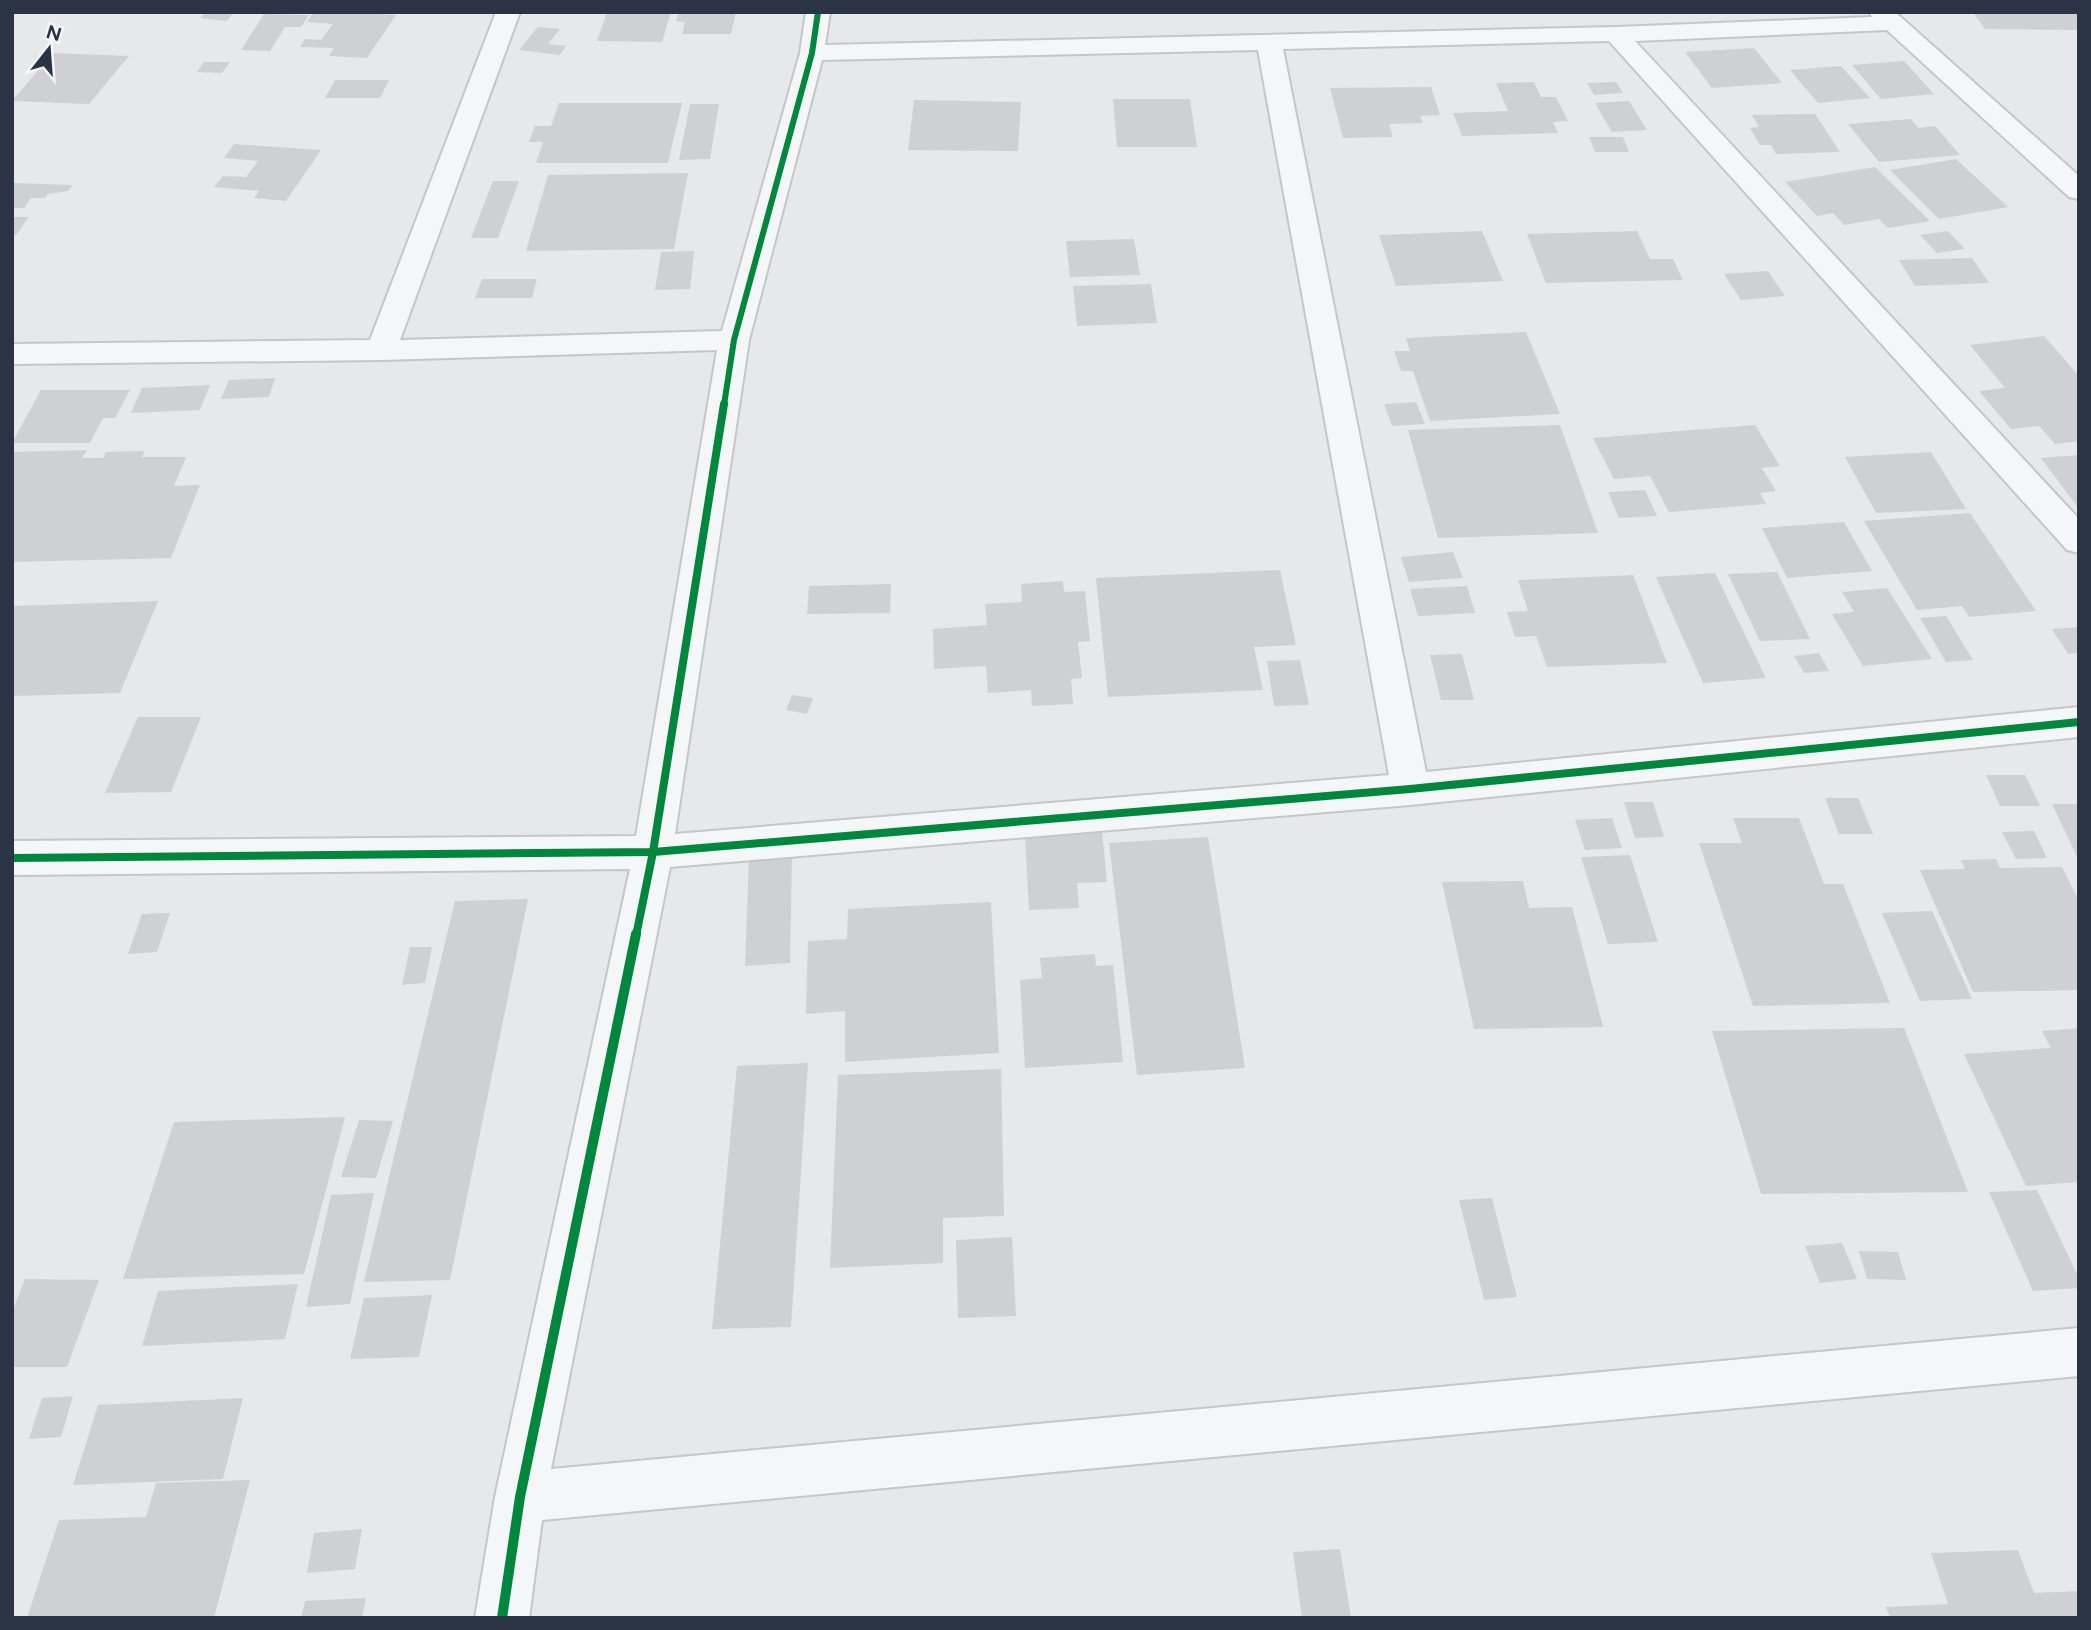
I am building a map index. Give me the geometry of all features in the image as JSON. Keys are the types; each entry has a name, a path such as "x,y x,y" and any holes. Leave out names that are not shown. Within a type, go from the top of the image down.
{"street":[{"path":"381,351 508,12"},
{"path":"502,1618 520,1497 653,852 734,340 812,52 818,12"},
{"path":"812,52 1616,34 1887,18 2079,191"},
{"path":"1616,34 2079,541"},
{"path":"1269,41 1410,789"},
{"path":"12,354 381,351 734,340"},
{"path":"12,858 653,852 1410,789 2079,722"},
{"path":"520,1497 2079,1352"}],"building":[{"path":"206,12 235,12 226,21 200,18"},
{"path":"314,12 396,15 367,58 329,56 334,48 300,47 305,39 321,40 333,24 307,22"},
{"path":"607,12 671,12 662,42 597,41"},
{"path":"679,12 736,12 731,34 682,34 685,22 676,21"},
{"path":"1973,12 2079,12 2079,30 1985,29"},
{"path":"264,14 309,15 301,27 285,27 270,51 241,50"},
{"path":"538,27 560,29 548,44 566,46 560,55 519,50"},
{"path":"1754,48 1782,83 1712,88 1685,52"},
{"path":"53,53 129,56 89,104 12,101"},
{"path":"1904,61 1934,94 1881,99 1852,65"},
{"path":"204,62 230,62 222,73 197,72"},
{"path":"1841,66 1870,98 1818,103 1790,70"},
{"path":"335,80 389,80 380,98 325,98"},
{"path":"1534,82 1541,97 1556,97 1568,121 1553,122 1558,133 1462,136 1453,113 1508,111 1496,83"},
{"path":"1616,82 1623,93 1594,95 1587,83"},
{"path":"1431,87 1440,115 1420,116 1423,123 1389,124 1393,137 1343,138 1330,88"},
{"path":"1113,99 1190,99 1197,147 1117,147"},
{"path":"914,100 1021,102 1018,151 908,150"},
{"path":"1629,101 1647,130 1612,132 1595,103"},
{"path":"559,103 682,103 668,163 536,163 543,142 529,142 535,126 551,126"},
{"path":"690,104 719,104 710,159 679,160"},
{"path":"1815,114 1840,152 1776,154 1771,145 1760,145 1750,128 1759,127 1752,115"},
{"path":"1911,119 1918,128 1935,126 1960,155 1879,162 1848,124"},
{"path":"1589,137 1623,137 1629,152 1595,152"},
{"path":"234,144 321,150 286,201 254,198 259,191 214,187 223,176 246,177 258,161 224,158"},
{"path":"1956,159 2008,207 1939,219 1890,170"},
{"path":"1875,167 1930,221 1888,228 1879,219 1844,225 1833,213 1817,216 1785,182"},
{"path":"688,173 674,249 526,251 548,175"},
{"path":"493,181 519,181 498,238 471,238"},
{"path":"12,183 73,185 68,191 48,194 45,198 31,198 24,208 12,208"},
{"path":"12,217 29,217 16,235 12,235"},
{"path":"1482,231 1503,281 1396,286 1379,235"},
{"path":"1637,231 1650,259 1673,259 1683,280 1546,283 1527,234"},
{"path":"1948,231 1965,249 1937,253 1920,235"},
{"path":"1134,239 1140,275 1070,277 1066,241"},
{"path":"694,251 690,289 655,290 661,252"},
{"path":"1972,258 1989,283 1915,286 1899,260"},
{"path":"1768,271 1785,296 1741,300 1724,274"},
{"path":"482,279 537,279 532,298 475,298"},
{"path":"1151,284 1157,323 1077,326 1073,286"},
{"path":"1526,332 1560,414 1430,421 1413,371 1401,371 1394,351 1410,351 1406,338"},
{"path":"2044,336 2079,376 2079,441 2055,444 2039,426 2011,429 1979,391 2005,388 1970,345"},
{"path":"275,378 269,397 221,399 229,380"},
{"path":"210,385 200,410 131,413 142,388"},
{"path":"41,390 130,390 115,418 103,418 90,443 12,443"},
{"path":"1416,402 1425,424 1392,426 1384,404"},
{"path":"1560,425 1598,533 1438,538 1408,430"},
{"path":"1755,425 1780,466 1762,468 1776,491 1760,493 1766,504 1669,512 1650,476 1614,479 1593,438"},
{"path":"87,450 82,458 103,458 106,452 145,451 142,457 186,457 174,486 200,485 171,558 12,562 12,452"},
{"path":"1931,452 1966,509 1876,513 1845,457"},
{"path":"2079,455 2079,509 2041,458"},
{"path":"1645,490 1657,516 1619,518 1608,492"},
{"path":"1970,513 2036,611 1969,617 1962,606 1917,610 1864,521"},
{"path":"1844,522 1872,571 1787,578 1762,528"},
{"path":"1453,552 1463,578 1409,582 1401,557"},
{"path":"1280,570 1296,645 1254,647 1263,690 1108,697 1096,578"},
{"path":"1777,572 1810,639 1760,641 1728,574"},
{"path":"1715,573 1766,678 1703,683 1656,577"},
{"path":"1633,575 1667,663 1547,667 1536,636 1515,637 1507,612 1528,611 1518,580"},
{"path":"1063,581 1064,592 1085,591 1090,641 1078,642 1082,678 1071,679 1073,704 1032,706 1031,690 988,693 986,666 934,669 933,629 987,625 985,604 1022,602 1021,584"},
{"path":"891,584 890,613 807,614 809,586"},
{"path":"1467,586 1475,613 1418,616 1410,589"},
{"path":"1887,588 1932,659 1863,666 1832,614 1854,612 1842,592"},
{"path":"158,601 120,693 12,696 12,606"},
{"path":"1946,616 1973,660 1946,662 1920,618"},
{"path":"2079,627 2079,653 2068,654 2052,629"},
{"path":"1819,653 1829,671 1804,673 1794,656"},
{"path":"1462,654 1474,700 1441,700 1430,655"},
{"path":"1300,660 1309,705 1274,706 1267,661"},
{"path":"792,695 813,698 807,714 786,710"},
{"path":"138,717 201,717 171,792 105,793"},
{"path":"1986,775 2025,775 2040,806 2000,806"},
{"path":"1825,798 1858,798 1873,834 1839,834"},
{"path":"1624,802 1653,802 1664,837 1635,838"},
{"path":"2052,804 2079,804 2079,861"},
{"path":"1612,818 1622,848 1585,850 1575,820"},
{"path":"1733,818 1799,818 1824,884 1843,884 1890,1003 1753,1006 1699,843 1742,843"},
{"path":"2034,831 2047,858 2016,859 2002,832"},
{"path":"1102,832 1107,882 1077,883 1079,908 1029,910 1025,835"},
{"path":"1208,837 1245,1068 1137,1075 1109,843"},
{"path":"792,854 790,963 745,966 749,857"},
{"path":"1630,855 1658,942 1608,944 1581,857"},
{"path":"1996,859 2000,868 2062,867 2079,901 2079,990 1973,992 1920,870 1965,869 1961,860"},
{"path":"1523,881 1529,908 1572,907 1603,1027 1474,1029 1442,882"},
{"path":"528,899 450,1280 364,1282 455,901"},
{"path":"991,902 999,1053 845,1062 845,1011 806,1014 808,941 847,939 848,909"},
{"path":"1932,911 1972,999 1920,1001 1882,913"},
{"path":"170,913 157,952 128,954 142,914"},
{"path":"410,947 432,947 425,983 402,985"},
{"path":"1095,954 1096,966 1113,965 1123,1062 1025,1068 1020,980 1042,978 1040,958"},
{"path":"1904,1028 1968,1192 1761,1194 1712,1031"},
{"path":"2079,1028 2079,1182 2026,1186 1964,1054 2051,1048 2042,1031"},
{"path":"808,1063 791,1327 712,1329 737,1066"},
{"path":"1001,1069 1004,1216 943,1218 943,1263 830,1268 838,1075"},
{"path":"345,1117 304,1274 123,1279 174,1122"},
{"path":"359,1120 393,1121 376,1178 341,1177"},
{"path":"2037,1190 2079,1278 2079,1288 2033,1291 1989,1192"},
{"path":"374,1193 350,1304 306,1307 331,1195"},
{"path":"1492,1198 1517,1297 1484,1300 1459,1200"},
{"path":"1012,1237 1016,1316 958,1318 956,1240"},
{"path":"1842,1243 1857,1279 1820,1283 1805,1246"},
{"path":"1859,1251 1898,1252 1906,1280 1867,1279"},
{"path":"25,1279 99,1280 67,1367 12,1367 12,1312"},
{"path":"298,1284 285,1339 142,1346 158,1291"},
{"path":"432,1295 419,1357 350,1359 364,1298"},
{"path":"73,1396 61,1437 29,1439 42,1398"},
{"path":"243,1398 223,1479 73,1485 98,1405"},
{"path":"250,1480 214,1618 27,1618 59,1520 146,1517 156,1483"},
{"path":"362,1529 355,1569 307,1573 314,1533"},
{"path":"1340,1549 1351,1618 1302,1618 1293,1552"},
{"path":"2018,1550 2034,1593 2079,1591 2079,1618 1890,1618 1886,1607 1948,1604 1931,1553"},
{"path":"366,1598 362,1618 301,1618 305,1601"}],"cycle path":[{"path":"502,1618 520,1497 653,852 734,340 812,53 818,12"},
{"path":"12,858 653,852 1410,789 2079,722"}]}
